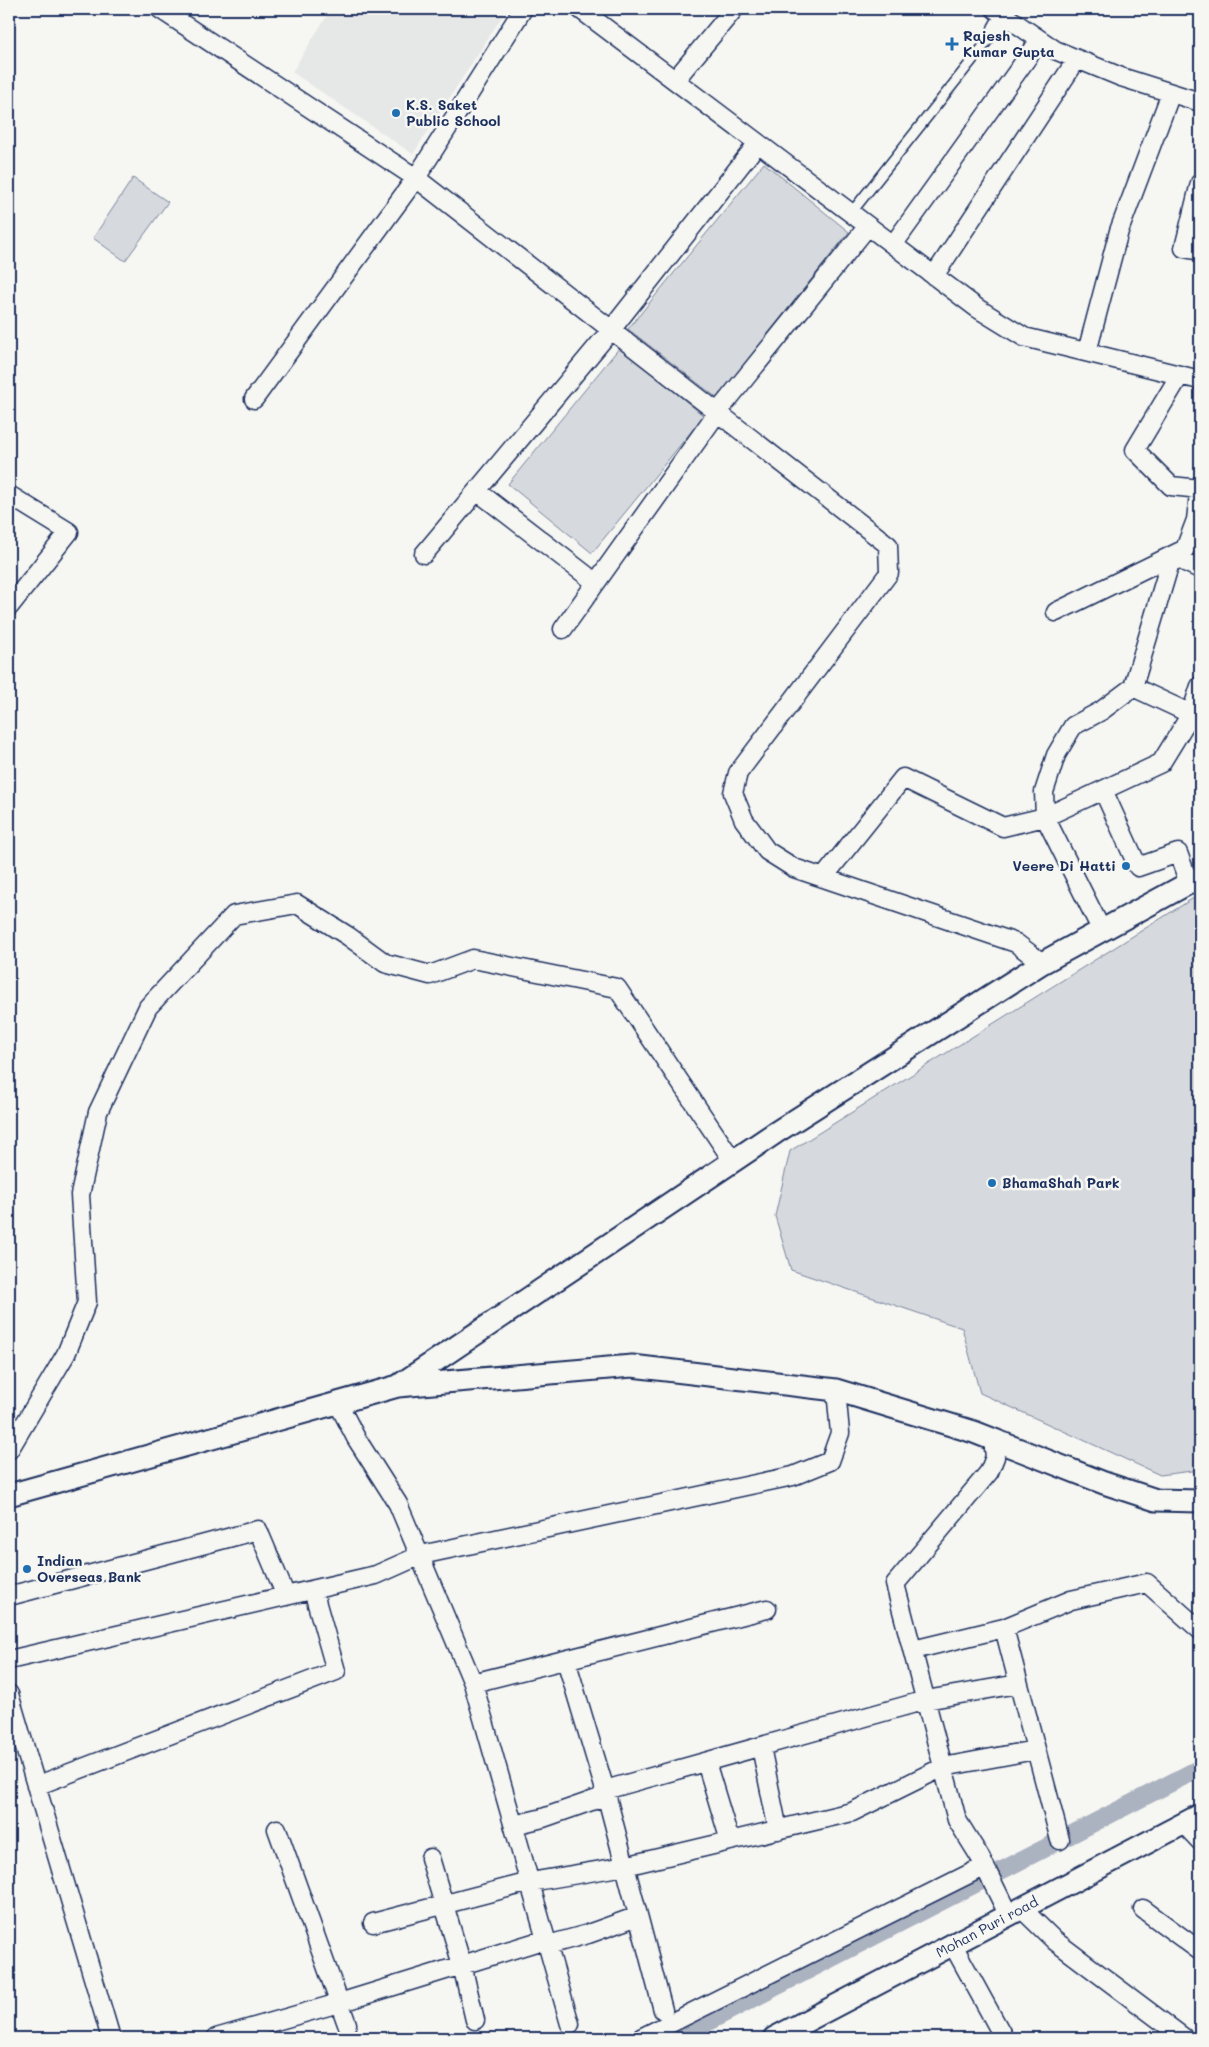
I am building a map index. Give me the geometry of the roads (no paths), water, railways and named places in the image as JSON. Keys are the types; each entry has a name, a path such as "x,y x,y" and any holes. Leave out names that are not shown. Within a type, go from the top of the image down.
{"street":[{"path":"160,9 416,178 888,545 889,574 738,773 733,793 744,820 767,851 794,868 1016,943 1042,963"},
{"path":"254,399 416,178 523,9"},
{"path":"580,9 977,308 1024,336 1200,380"},
{"path":"675,80 734,9"},
{"path":"999,18 1055,50 1121,77 1200,102"},
{"path":"893,245 1040,40"},
{"path":"934,276 1077,59"},
{"path":"1088,352 1118,231 1171,92"},
{"path":"424,554 611,330 758,143"},
{"path":"1200,183 1184,248 1200,251"},
{"path":"563,629 717,413 868,226"},
{"path":"1180,375 1135,450 1171,486 1200,489"},
{"path":"1056,612 1185,549 1198,520 1200,484"},
{"path":"477,490 595,582"},
{"path":"9,607 69,532 12,502"},
{"path":"1172,556 1200,569"},
{"path":"1102,931 1045,817 1044,792 1056,755 1072,726 1101,711 1133,687 1172,556"},
{"path":"823,878 903,778 1003,827 1045,817 1161,763 1195,715 1200,686"},
{"path":"1133,687 1195,715"},
{"path":"398,1386 733,1161 1042,963 1195,880 1178,853 1138,867 1103,790"},
{"path":"9,1450 66,1354 87,1302 80,1195 98,1112 148,1007 234,915 298,904 348,936 385,963 430,975 473,959 617,988 733,1161"},
{"path":"9,1495 398,1386 632,1366 836,1390 974,1432 1104,1483 1156,1500 1200,1501"},
{"path":"9,1660 376,1575 421,1555 793,1476 830,1461 840,1433 836,1390"},
{"path":"338,1403 356,1438 398,1504 421,1555 473,1683 570,2024"},
{"path":"993,1439 996,1456 989,1472 895,1584 957,1820 986,1870 1015,1912 1178,2036"},
{"path":"9,1596 258,1530 286,1596"},
{"path":"913,1650 1004,1628 1071,1600 1147,1582 1200,1630"},
{"path":"36,1786 336,1671 313,1590"},
{"path":"473,1683 767,1609"},
{"path":"1004,1628 1060,1840"},
{"path":"566,1660 605,1790 662,2010"},
{"path":"514,1825 543,1818 600,1798 605,1790 761,1746 926,1700 1018,1684"},
{"path":"9,1694 111,2038"},
{"path":"761,1746 778,1830"},
{"path":"373,1923 530,1882 625,1866 852,1812 943,1767 1035,1750"},
{"path":"706,1762 730,1841"},
{"path":"1192,1820 1200,1841"},
{"name":"Mohan Puri road","path":"774,2038 1192,1820"},
{"path":"277,1829 347,2024"},
{"path":"430,1858 462,1965 475,2020"},
{"path":"641,2038 986,1870"},
{"path":"1143,1909 1200,1951"},
{"path":"216,2038 462,1965 547,1942 588,1934 638,1916"},
{"path":"953,1945 1004,2038"}],"lane":[{"path":"851,213 999,18"}],"waterway":[{"path":"677,2038 1200,1768"}],"place":[{"name":"Rajesh Kumar Gupta","path":"952,44"},
{"name":"K.S. Saket Public School","path":"396,113"},
{"name":"Veere Di Hatti","path":"1126,866"},
{"name":"BhamaShah Park","path":"992,1183"},
{"name":"Indian Overseas Bank","path":"27,1569"}]}
